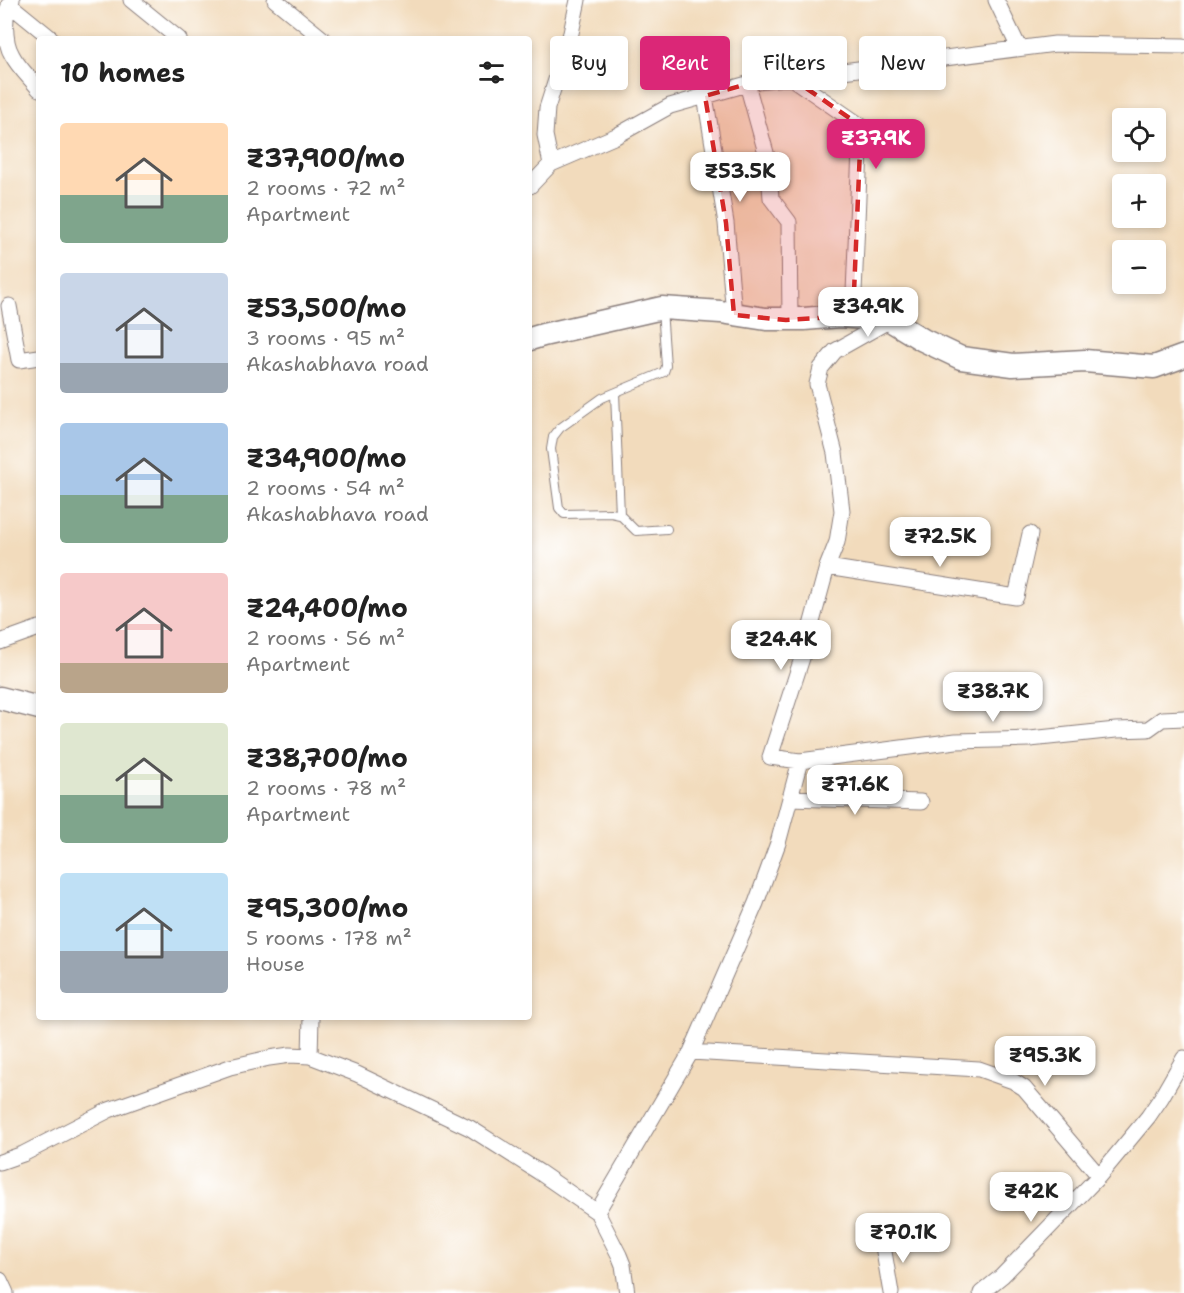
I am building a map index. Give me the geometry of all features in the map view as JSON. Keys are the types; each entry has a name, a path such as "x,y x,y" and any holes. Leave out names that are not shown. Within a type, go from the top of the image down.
{"street":[{"path":"131,0 175,36"},
{"path":"275,0 319,36"},
{"path":"551,164 545,135 547,108 572,33 578,0"},
{"path":"996,0 1019,48"},
{"path":"10,2 49,36"},
{"path":"10,2 5,27 11,54 36,85"},
{"path":"847,70 1055,44 1184,46"},
{"path":"532,184 551,164 616,136 670,106 742,85"},
{"path":"749,90 768,160 771,198 789,222 790,320"},
{"path":"809,90 861,126 853,316"},
{"path":"705,96 726,223 734,315"},
{"path":"9,306 19,360 36,357"},
{"path":"532,338 662,308 721,312 766,320 840,316 890,320 923,340 960,358 1013,365 1085,361 1154,367 1184,356"},
{"path":"890,320 835,351 821,368 817,384 835,453 842,511 837,542 827,567 803,656 770,757 800,761 956,741 1148,729 1161,719 1184,718"},
{"path":"827,567 1016,597 1030,534"},
{"path":"0,642 36,629"},
{"path":"0,698 36,707"},
{"path":"597,1212 691,1052 756,903 778,843 800,761"},
{"path":"790,798 921,802"},
{"path":"310,1056 311,1020"},
{"path":"691,1052 979,1069 1013,1081 1024,1088 1100,1176"},
{"path":"0,1162 23,1154 109,1110 230,1068 269,1058 290,1055 310,1056 357,1074 470,1128 597,1212 619,1255 627,1293"},
{"path":"981,1293 1002,1276 1100,1176 1148,1117 1184,1058"},
{"path":"882,1240 888,1292"},
{"path":"0,1280 6,1293"}],"lane":[{"path":"662,308 666,366 664,372 602,398 560,428 553,437 551,449 559,508 564,514 611,513 620,515 636,531 667,530"},
{"path":"615,393 620,515"}],"highlighted area":[{"path":"790,77 861,126 853,316 786,320 734,315 726,223 705,96 758,81"}]}
